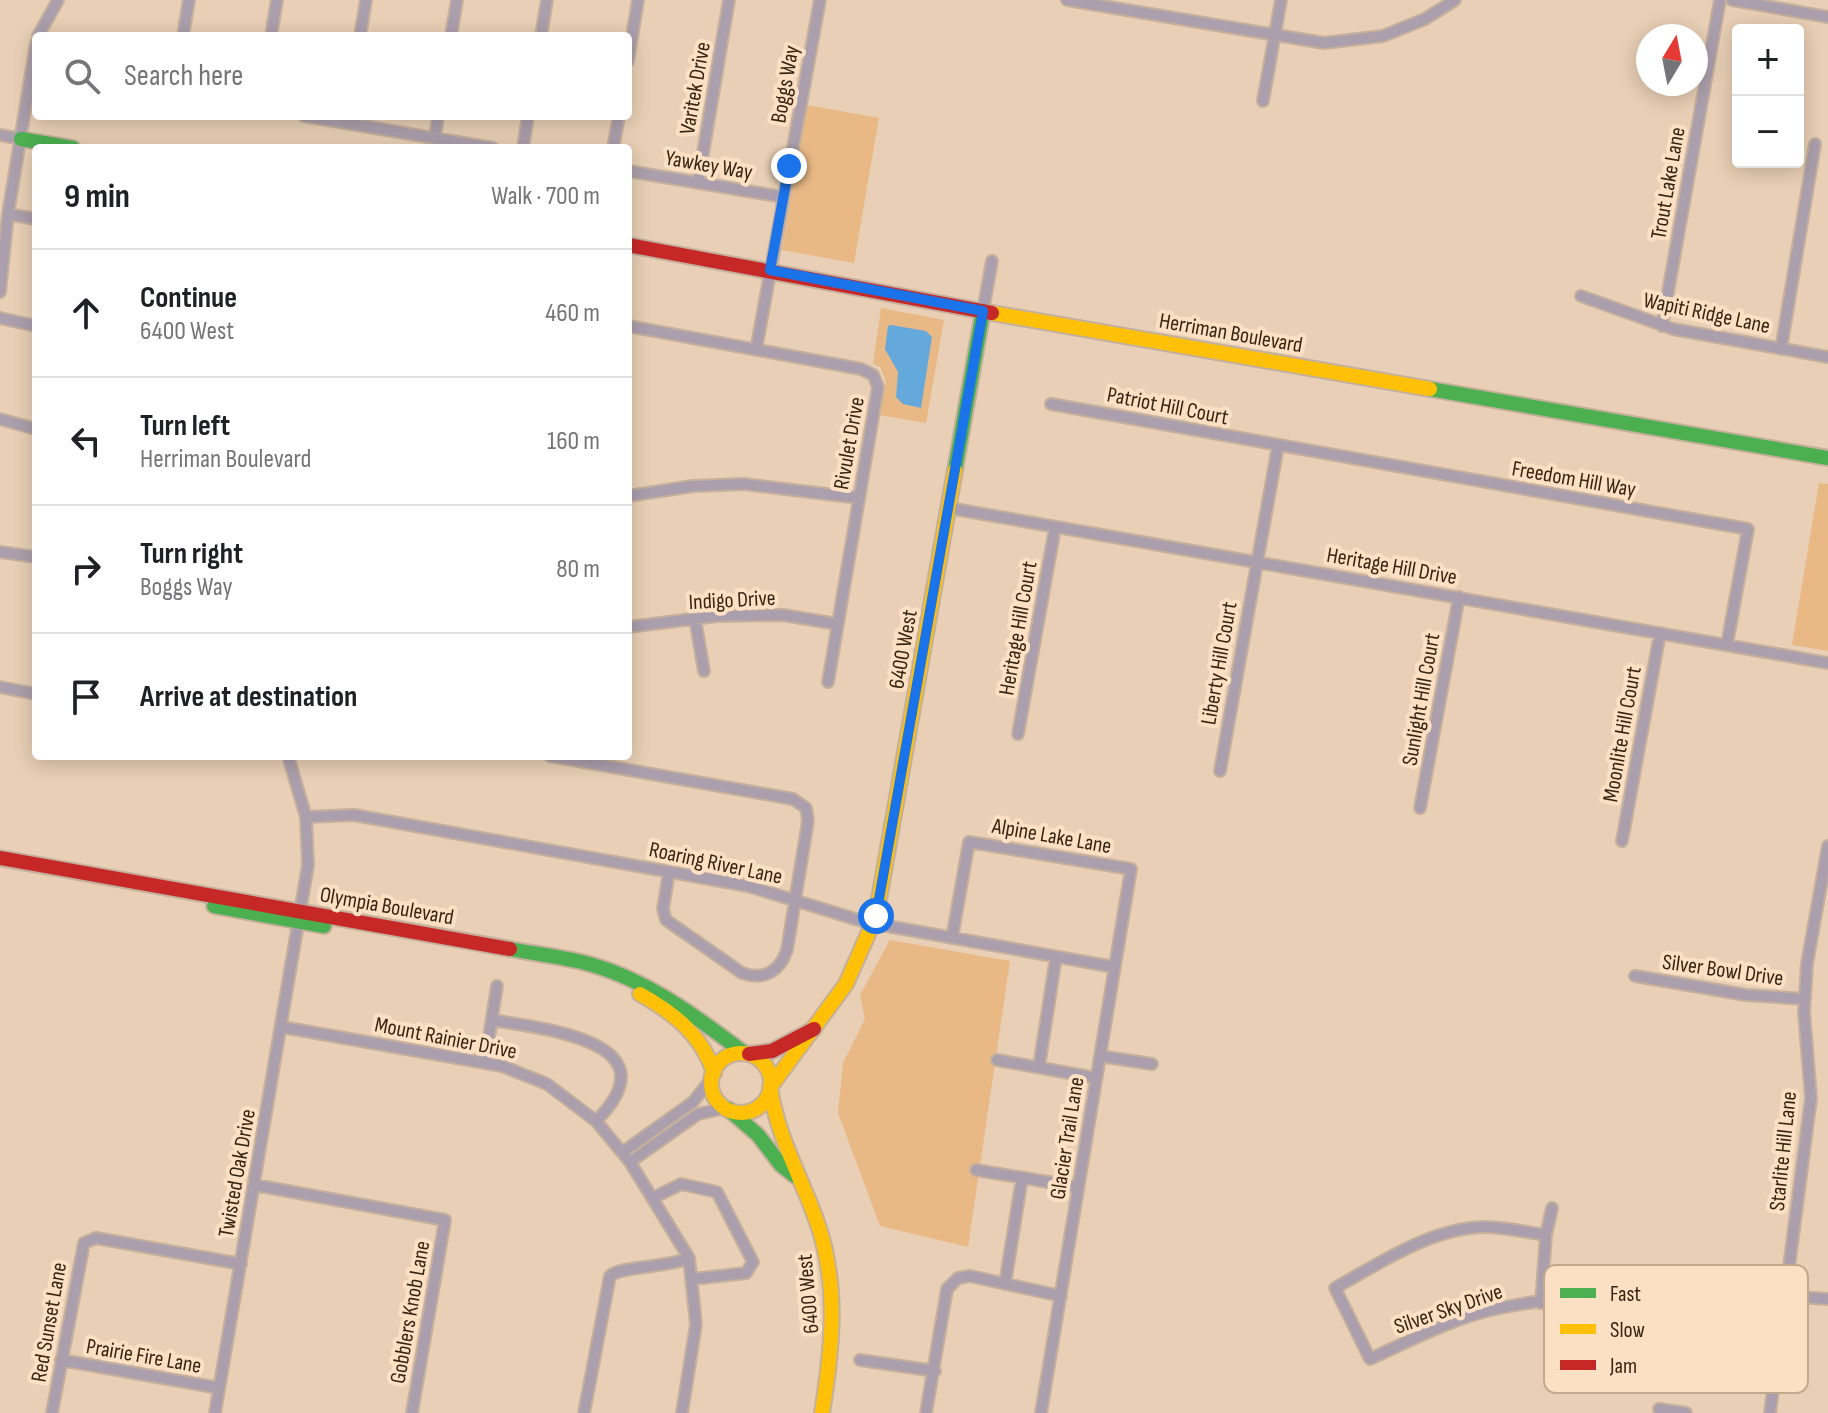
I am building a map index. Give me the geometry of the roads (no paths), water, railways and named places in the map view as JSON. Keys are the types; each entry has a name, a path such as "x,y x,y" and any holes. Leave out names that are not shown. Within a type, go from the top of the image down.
{"street":[{"path":"40,32 58,0"},
{"path":"184,32 189,0"},
{"path":"272,32 277,0"},
{"path":"361,32 366,0"},
{"path":"452,32 457,0"},
{"path":"542,32 547,0"},
{"path":"632,37 638,0"},
{"name":"Varitek Drive","path":"698,183 729,0"},
{"name":"Boggs Way","path":"756,350 820,0"},
{"path":"1067,0 1324,43 1383,36 1425,19 1455,0"},
{"path":"1263,101 1281,0"},
{"name":"Trout Lake Lane","path":"1662,326 1720,0"},
{"path":"1732,0 1828,17"},
{"path":"0,292 8,214 32,81"},
{"path":"347,120 470,144"},
{"path":"435,138 437,120"},
{"path":"524,144 527,120"},
{"path":"614,144 618,120"},
{"path":"0,135 50,144"},
{"path":"1781,349 1815,144"},
{"name":"Yawkey Way","path":"632,172 783,197"},
{"path":"8,214 32,218"},
{"name":"Herriman Boulevard","path":"632,246 983,311 1828,458"},
{"name":"6400 West","path":"822,1413 833,1341 833,1289 819,1226 795,1176 776,1123 770,1086 846,984 873,924 992,261"},
{"name":"Wapiti Ridge Lane","path":"1581,296 1662,326 1828,357"},
{"path":"0,318 32,325"},
{"name":"Rivulet Drive","path":"632,327 861,369 873,375 878,387 828,682"},
{"name":"Patriot Hill Court","path":"1051,404 1278,446"},
{"path":"0,419 32,428"},
{"name":"Liberty Hill Court","path":"1220,771 1278,446"},
{"name":"Freedom Hill Way","path":"1278,446 1748,529 1727,644"},
{"path":"632,495 693,486 744,484 859,498"},
{"name":"Heritage Hill Drive","path":"949,508 1828,663"},
{"name":"Heritage Hill Court","path":"1018,734 1055,528"},
{"path":"0,552 32,556"},
{"name":"Sunlight Hill Court","path":"1420,808 1459,597"},
{"name":"Indigo Drive","path":"632,627 695,619 783,615 837,624"},
{"path":"695,619 704,671"},
{"name":"Moonlite Hill Court","path":"1622,841 1660,633"},
{"path":"0,687 32,693"},
{"name":"Twisted Oak Drive","path":"215,1413 309,854 306,817 289,760"},
{"path":"572,760 801,802 809,817 784,959 773,972 753,976 666,920 663,909 669,872"},
{"name":"Roaring River Lane","path":"306,817 347,814 748,886 873,924 1114,967"},
{"name":"Alpine Lake Lane","path":"952,938 969,842 1131,869"},
{"name":"Starlite Hill Lane","path":"1788,1265 1811,1098 1804,999 1807,964 1828,846"},
{"name":"Olympia Boulevard","path":"0,858 582,972 612,981 650,999 683,1024 705,1046 713,1076"},
{"name":"Olympia Boulevard","path":"0,868 602,968 661,994 746,1053"},
{"name":"Glacier Trail Lane","path":"1041,1413 1131,869"},
{"path":"1039,1067 1056,957"},
{"name":"Silver Bowl Drive","path":"1635,976 1746,995 1804,999"},
{"path":"485,1062 497,986"},
{"path":"492,1020 566,1033 614,1055 619,1064 618,1097 596,1121"},
{"name":"Mount Rainier Drive","path":"282,1027 485,1062 545,1083 596,1121 626,1157 689,1258"},
{"name":"6400 West","path":"746,1053 774,1051 796,1035 814,1029"},
{"path":"746,1053 767,1068 770,1086 766,1098 752,1110 710,1108 626,1157 687,1106 724,1058 746,1053"},
{"path":"1100,1056 1152,1064"},
{"path":"997,1060 1096,1078"},
{"path":"713,1076 714,1095 727,1108"},
{"name":"6400 West","path":"727,1108 758,1135 781,1165 795,1176"},
{"path":"976,1170 1078,1187"},
{"path":"1005,1284 1022,1178"},
{"path":"653,1198 677,1184 717,1192 752,1259 753,1268 746,1273 693,1279"},
{"name":"Gobblers Knob Lane","path":"255,1185 445,1220 412,1413"},
{"path":"1541,1303 1546,1235 1552,1208"},
{"name":"Silver Sky Drive","path":"1544,1303 1498,1308 1432,1331 1370,1359 1335,1288 1396,1255 1458,1230 1483,1227 1546,1235"},
{"name":"Red Sunset Lane","path":"52,1413 81,1249 87,1241 100,1239 241,1264"},
{"path":"584,1413 610,1276 619,1269 660,1268 689,1258 696,1324 682,1413"},
{"path":"926,1413 947,1289 958,1278 970,1276 1061,1296"},
{"name":"Silver Sky Drive","path":"1808,1298 1828,1299"},
{"name":"Prairie Fire Lane","path":"61,1360 219,1388"},
{"path":"860,1360 935,1371"},
{"name":"Starlite Hill Lane","path":"1770,1413 1772,1393"},
{"path":"1659,1409 1686,1413"}],"water":[{"path":"888,326 926,331 932,337 921,408 903,404 896,397 898,372 885,349"}]}
